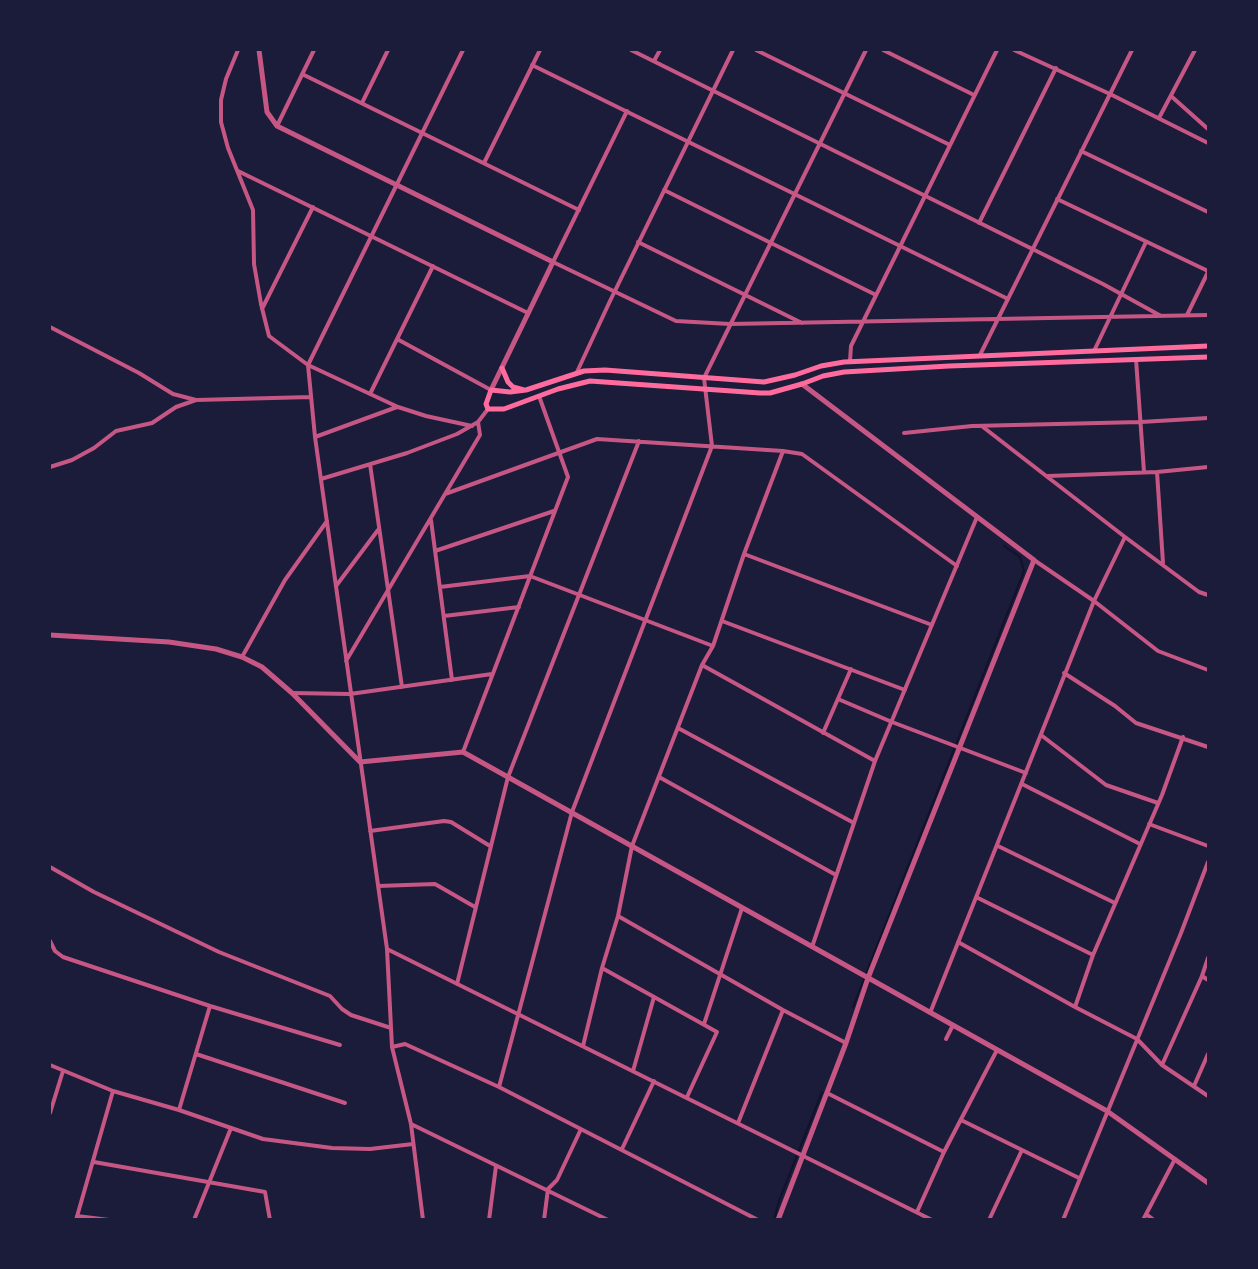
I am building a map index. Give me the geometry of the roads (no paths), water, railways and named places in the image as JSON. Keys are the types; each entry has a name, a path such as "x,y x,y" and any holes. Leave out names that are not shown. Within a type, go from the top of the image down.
{"main road":[{"path":"1209,345 850,361 821,366 772,382 605,370 578,372 526,390 510,392 491,390 486,404 488,410 504,409 538,395 590,381 770,393 823,376 844,372 1209,357"},
{"path":"502,368 508,382 513,387 526,390"}],"street":[{"path":"238,50 226,79 221,100 221,122 228,148 253,210 254,264 269,336 308,365 398,407 472,426"},
{"path":"259,50 267,112 277,126 676,321 730,324 1209,315"},
{"path":"277,126 314,50"},
{"path":"362,103 388,50"},
{"path":"423,1220 411,1124 392,1047 387,949 315,437 308,365 463,50"},
{"path":"484,163 540,50"},
{"path":"631,50 1033,249 1162,316"},
{"path":"654,61 660,50"},
{"path":"578,372 638,242 733,50"},
{"path":"756,50 950,145"},
{"path":"499,1087 572,813 712,446 704,378 866,50"},
{"path":"883,50 974,94"},
{"path":"850,361 850,346 997,50"},
{"path":"1014,50 1110,93 1209,143"},
{"path":"980,355 1132,50"},
{"path":"1159,118 1195,50"},
{"path":"532,64 1008,299"},
{"path":"979,223 1056,68"},
{"path":"302,74 579,210"},
{"path":"1171,96 1209,129"},
{"path":"397,339 491,390 627,111"},
{"path":"1081,151 1209,212"},
{"path":"237,171 529,314"},
{"path":"664,190 876,295"},
{"path":"1058,199 1209,272 1187,315"},
{"path":"262,309 312,207"},
{"path":"638,242 802,323"},
{"path":"1094,351 1146,242"},
{"path":"370,394 433,266"},
{"path":"50,327 139,373 173,394 196,400 311,397"},
{"path":"1136,360 1144,472"},
{"path":"795,375 802,384 1158,651 1209,670"},
{"path":"463,752 568,477 538,395"},
{"path":"50,467 94,448 116,431 152,423 176,407 196,400"},
{"path":"315,437 398,407"},
{"path":"321,479 407,453 457,434 478,422 488,410"},
{"path":"904,433 972,426 1209,418"},
{"path":"346,661 480,435 478,422"},
{"path":"983,427 1125,537 1163,563 1199,592 1209,595"},
{"path":"445,494 597,438 783,451 802,454 957,566"},
{"path":"457,984 508,777 639,441"},
{"path":"583,1046 602,968 618,916 632,846 702,665 713,646 744,554 783,451"},
{"path":"370,464 402,687"},
{"path":"1046,476 1157,472 1209,467"},
{"path":"1157,472 1163,563"},
{"path":"435,551 555,510"},
{"path":"812,947 875,762 977,517"},
{"path":"430,519 452,680"},
{"path":"242,657 285,580 327,521"},
{"path":"336,587 379,529"},
{"path":"930,1013 998,846 1064,673 1094,601 1125,537"},
{"path":"744,554 932,625"},
{"path":"778,1220 846,1043 868,978 1034,560"},
{"path":"440,587 530,576 713,646"},
{"path":"444,616 519,607"},
{"path":"722,621 905,690"},
{"path":"50,635 169,642 216,649 242,657 262,668 292,693 360,762"},
{"path":"702,665 875,762"},
{"path":"823,733 851,669"},
{"path":"1064,673 1115,706 1136,723 1209,747"},
{"path":"292,693 350,694 492,674"},
{"path":"838,699 892,722 1026,772"},
{"path":"678,728 854,823"},
{"path":"1041,735 1106,785 1158,803"},
{"path":"1075,1007 1093,955 1158,803 1183,737"},
{"path":"360,762 463,752 1107,1111 1209,1183"},
{"path":"659,777 836,875"},
{"path":"1022,784 1140,844"},
{"path":"370,831 444,821 451,822 490,846"},
{"path":"1149,824 1209,846"},
{"path":"998,846 1114,903"},
{"path":"1063,1220 1209,862"},
{"path":"50,867 94,892 219,952 330,996 351,1015 391,1028"},
{"path":"378,886 435,884 475,908"},
{"path":"976,897 1093,955"},
{"path":"704,1024 742,908"},
{"path":"618,916 783,1010 846,1043"},
{"path":"50,940 55,951 63,957 210,1006 340,1045"},
{"path":"958,942 1137,1039 1162,1065 1209,1096"},
{"path":"387,949 932,1220"},
{"path":"1162,1065 1209,958"},
{"path":"602,968 717,1032 687,1097"},
{"path":"1202,976 1209,980"},
{"path":"633,1071 654,997"},
{"path":"179,1110 210,1006"},
{"path":"738,1123 783,1010"},
{"path":"945,1040 953,1025"},
{"path":"392,1047 405,1044 499,1087 758,1220"},
{"path":"917,1212 944,1152 997,1050"},
{"path":"196,1054 345,1103"},
{"path":"1194,1086 1209,1054"},
{"path":"50,1065 113,1091 179,1110 263,1139 332,1148 370,1149 413,1144"},
{"path":"50,1113 63,1071"},
{"path":"622,1149 654,1081"},
{"path":"109,1220 76,1218 113,1091"},
{"path":"826,1093 944,1152"},
{"path":"961,1120 1079,1178"},
{"path":"411,1124 608,1220"},
{"path":"194,1220 231,1128"},
{"path":"544,1220 548,1189 557,1180 581,1129"},
{"path":"989,1220 1022,1150"},
{"path":"1143,1220 1175,1159"},
{"path":"94,1162 265,1192 270,1220"},
{"path":"489,1220 496,1166"},
{"path":"1146,1214 1154,1220"}],"waterway":[{"path":"853,1007 1024,571 1020,557 1004,546"},
{"path":"774,1220 779,1201 822,1092"}]}
